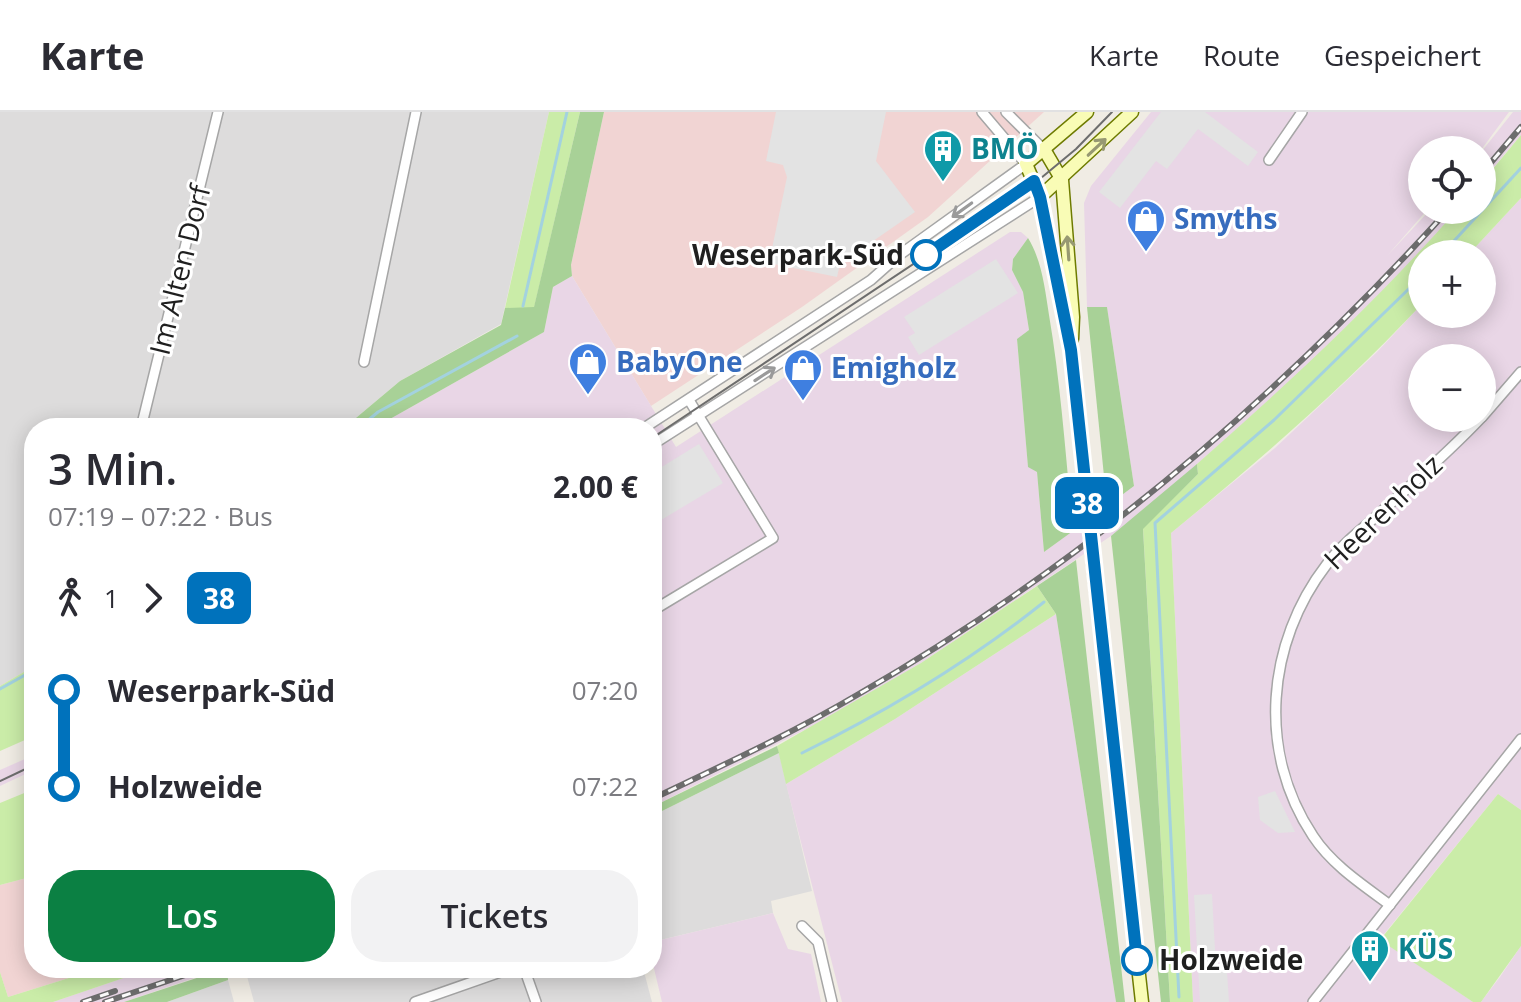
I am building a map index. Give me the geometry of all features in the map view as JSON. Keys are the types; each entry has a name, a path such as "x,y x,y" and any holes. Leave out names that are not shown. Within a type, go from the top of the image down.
{"main road":[{"path":"1087,112 1045,151 1026,164 1040,197 1071,350 1142,1002"},
{"path":"1040,197 1062,180 1132,112"},
{"path":"1045,151 1062,180 1073,317 1071,350"}],"street":[{"name":"Im Alten Dorf","path":"143,418 218,112"},
{"path":"364,362 416,112"},
{"path":"660,418 871,280 898,256 1026,164 982,112"},
{"path":"1006,112 1045,151"},
{"path":"1269,160 1302,112"},
{"path":"662,439 1040,197"},
{"name":"Heerenholz","path":"1496,400 1521,372"},
{"path":"662,605 773,538 689,400"},
{"name":"Heerenholz","path":"1390,905 1336,862 1313,836 1283,776 1275,728 1276,678 1296,613 1328,563 1465,432"},
{"path":"1313,1002 1521,739"},
{"path":"802,926 818,942 832,1002"},
{"path":"415,1002 483,978"},
{"path":"528,978 536,1002"}],"shaded area":[{"path":"0,112 549,112 501,324 400,381 356,418 24,418 24,672 0,686"},
{"path":"604,112 1044,112 928,217 802,307 651,406 572,276 571,265"},
{"path":"776,112 886,112 876,161 915,212 840,264 837,277 769,263 787,177 783,165 766,161"},
{"path":"1151,112 1509,112 1491,136 1408,136 1408,224 1415,224 1387,256 1417,224 1445,224 1431,240 1408,240 1408,266 1298,375 1160,497 1111,536 921,663 830,717 662,802 662,424 676,447 1010,232 1021,232 1028,238 1013,259 1012,270 1023,292 1029,330 1017,340 1028,466 1037,472 1044,552 1134,486 1107,307 1087,307 1084,203 1091,186"},
{"path":"1161,112 1205,112 1258,152 1248,166 1198,129 1167,169 1156,161 1120,208 1099,192"},
{"path":"1513,112 1521,112 1521,135 1496,164 1494,136"},
{"path":"1521,198 1521,810 1498,794 1380,939 1473,1002 1193,1002 1171,533 1275,448 1408,319 1408,328 1496,328 1496,240 1482,240"},
{"path":"996,259 1018,293 919,355 908,337 915,333 904,317"},
{"path":"572,276 658,418 392,418 544,332 553,287"},
{"path":"699,444 723,483 662,519 662,467"},
{"path":"1056,614 1116,1002 842,1002 786,784 895,719"},
{"path":"779,753 812,891 771,901 773,913 662,940 662,811"},
{"path":"24,759 24,775 0,786 0,770"},
{"path":"1275,791 1295,832 1278,833 1260,820 1258,797"},
{"path":"24,879 24,978 69,978 8,997 0,972 0,885"},
{"path":"1212,894 1216,969 1227,972 1229,1002 1200,1002 1194,895"},
{"path":"773,913 788,949 811,954 821,1002 662,1002 656,978 662,978 662,940"},
{"path":"1521,946 1521,1002 1481,1002 1500,977"},
{"path":"124,978 194,978 124,1002 53,1002"},
{"path":"247,978 646,978 652,1002 254,1002"},
{"path":"228,980 234,1002 167,1002"}],"green space":[{"path":"549,112 580,112 534,308 505,308"},
{"path":"580,112 604,112 571,265 572,276 553,287 544,332 392,418 356,418 400,381 501,325 505,308 534,307"},
{"path":"1521,135 1521,198 1482,240 1429,240 1444,224 1496,224 1496,165"},
{"path":"1028,238 1042,275 1053,342 1073,531 1044,552 1037,472 1028,467 1017,339 1029,330 1023,292 1012,270 1013,259"},
{"path":"1408,263 1408,318 1300,423 1171,533 1193,1002 1170,1002 1143,528 1198,474 1197,464 1331,341"},
{"path":"1087,307 1107,307 1134,486 1107,506"},
{"path":"1197,464 1198,474 1143,529 1170,1002 1161,1002 1111,536"},
{"path":"1076,560 1125,1002 1116,1002 1056,614 1037,586"},
{"path":"1037,586 1056,614 895,719 786,784 777,746 921,663"},
{"path":"24,672 24,740 0,751 0,686"},
{"path":"777,746 779,753 662,811 662,802"},
{"path":"24,793 24,879 0,885 0,803"},
{"path":"1498,794 1521,810 1521,946 1481,1002 1473,1002 1380,940"},
{"path":"0,972 8,997 69,978 124,978 53,1002 0,1002"},
{"path":"197,978 228,978 167,1002 124,1002"}],"waterway":[{"path":"523,306 567,112"},
{"path":"1455,240 1521,168"},
{"path":"1179,997 1155,523 1274,420 1408,290"},
{"path":"371,418 517,336"},
{"path":"802,753 927,684 987,645 1044,602"},
{"path":"0,689 24,676"}],"tram line":[{"path":"662,431 1035,183 1076,149 1112,112"},
{"path":"0,781 24,770"}],"railway":[{"path":"1496,156 1521,127"},
{"path":"662,794 857,695 1019,592 1097,535 1172,476 1244,413 1314,348 1435,224"},
{"path":"105,1002 176,978"},
{"path":"83,1002 115,991"}],"bus line":[{"name":"38","path":"926,255 1034,181 1040,197 1071,350 1137,960"}],"place":[{"name":"BMÖ","path":"943,183"},
{"name":"Smyths","path":"1146,253"},
{"name":"Weserpark-Süd","path":"926,255"},
{"name":"BabyOne","path":"588,396"},
{"name":"Emigholz","path":"803,402"},
{"name":"Holzweide","path":"1137,960"},
{"name":"KÜS","path":"1370,983"}]}
